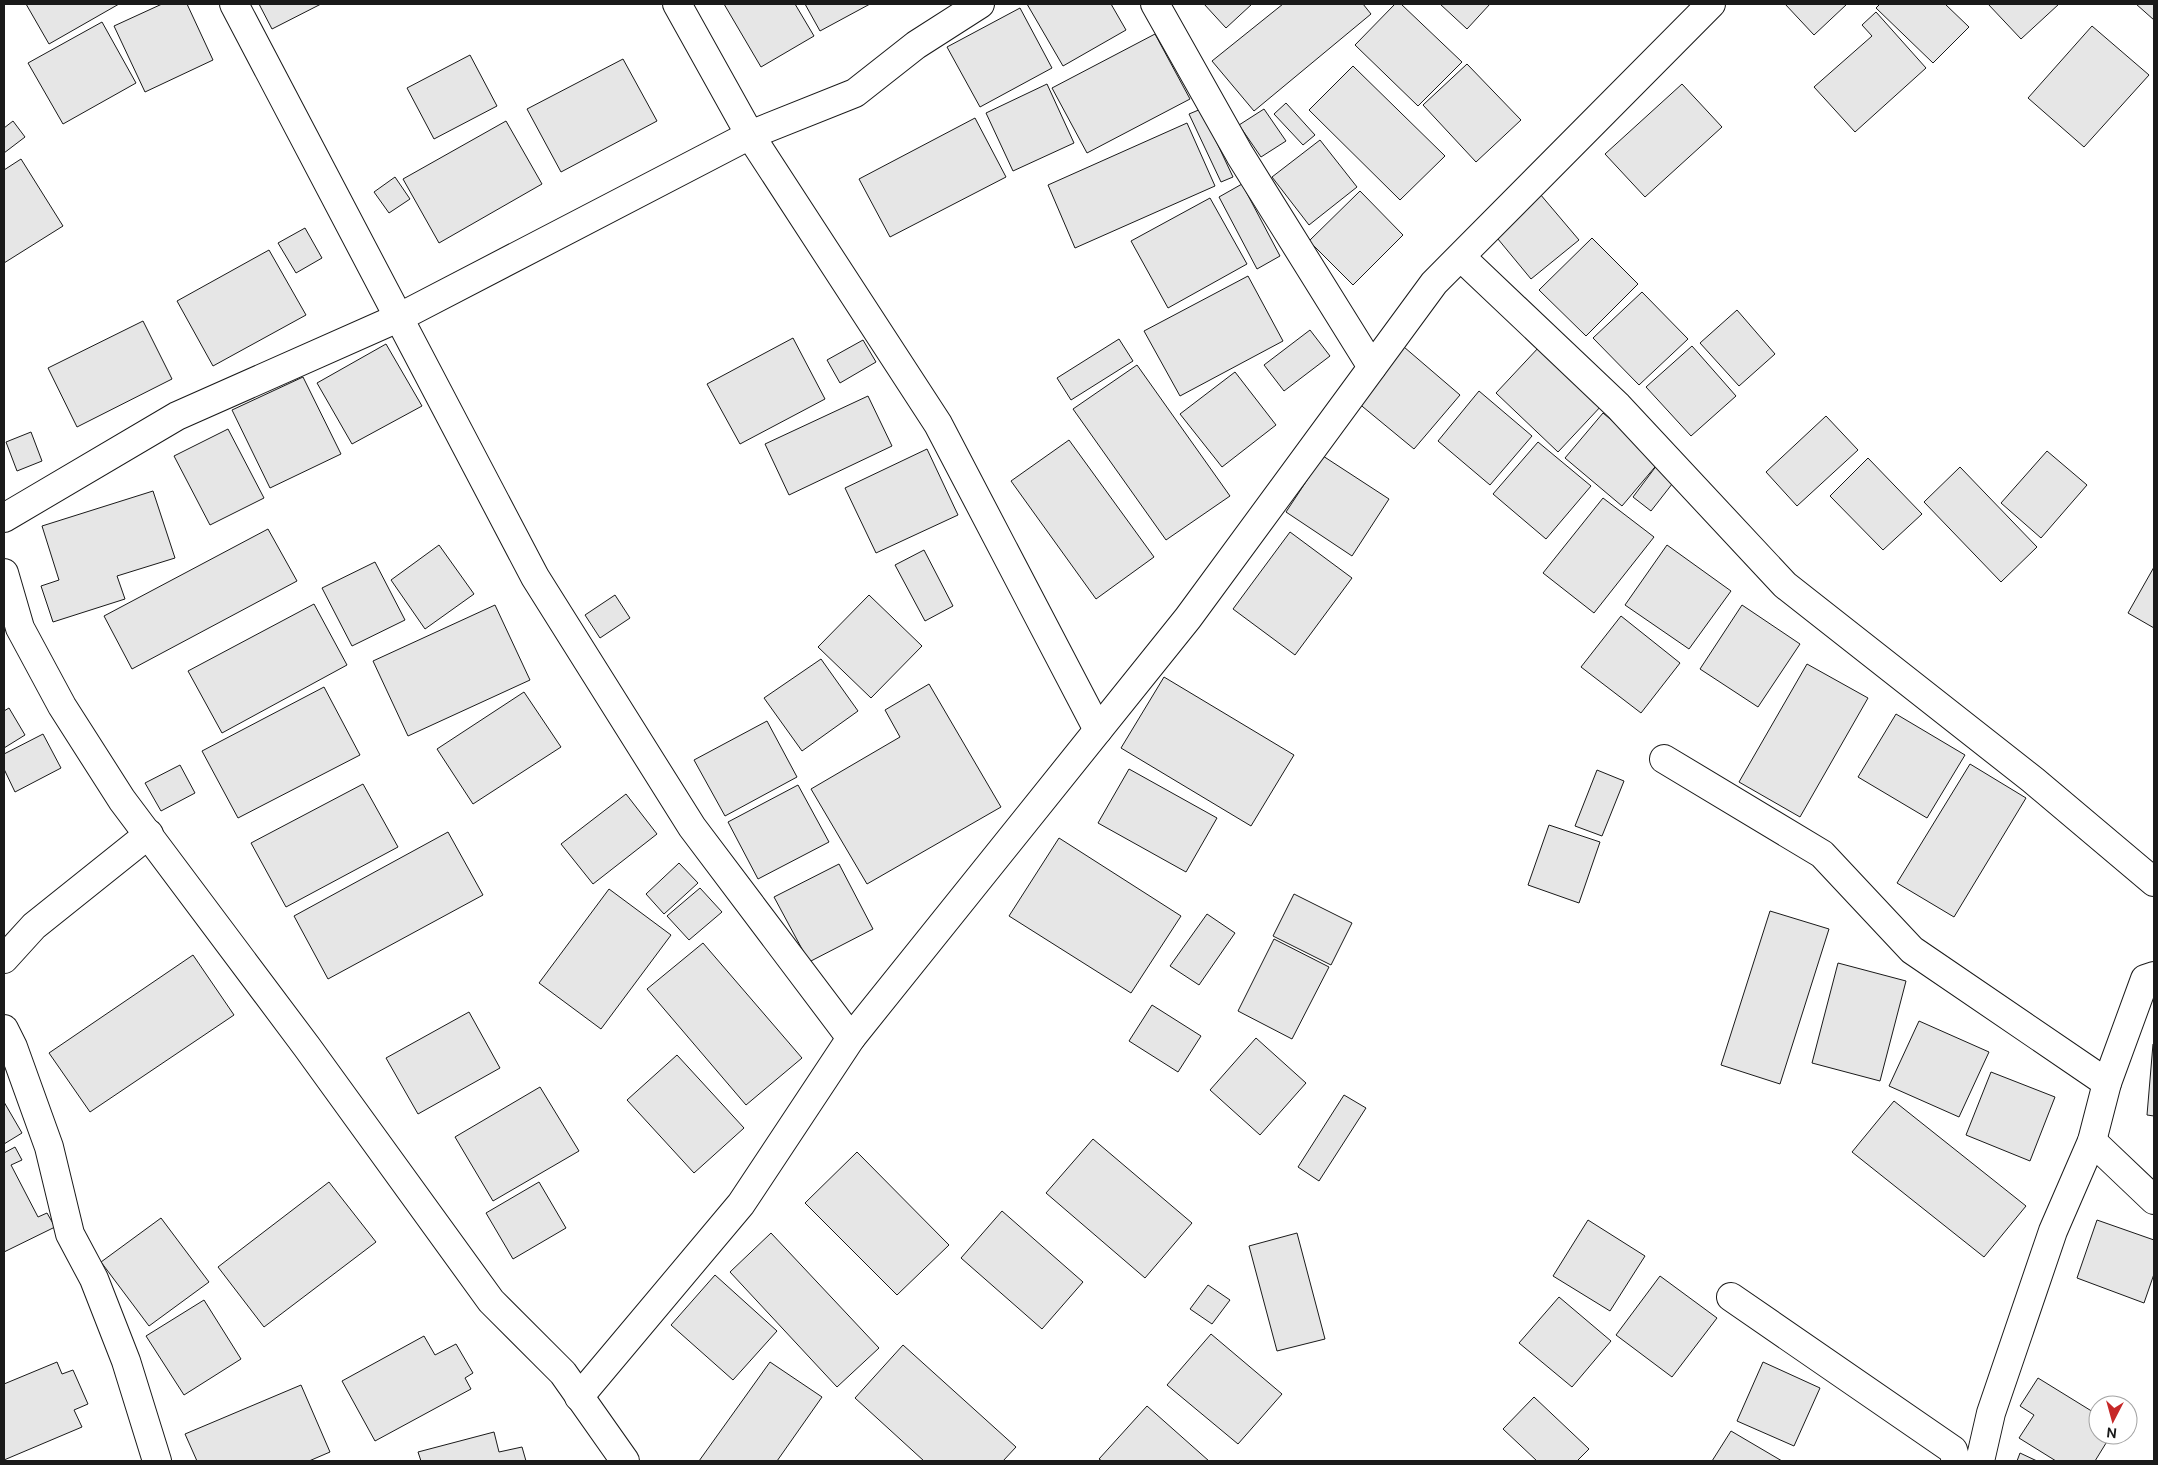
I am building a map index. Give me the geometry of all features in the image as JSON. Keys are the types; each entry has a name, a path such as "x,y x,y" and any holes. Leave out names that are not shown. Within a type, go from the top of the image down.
{"street":[{"path":"234,4 535,577 692,827 852,1038"},
{"path":"677,4 750,135 938,424 1098,730"},
{"path":"4,518 176,416 398,318 750,135 855,93 916,45 980,4"},
{"path":"1155,4 1240,155 1372,367"},
{"path":"579,1396 741,1204 852,1038 1188,618 1434,283 1711,4"},
{"path":"1461,257 1618,406 1785,585 2033,780 2154,882"},
{"path":"4,573 20,628 62,706 122,800 307,1047 491,1301 564,1373 625,1461"},
{"path":"1664,759 1822,854 1912,950 2107,1083"},
{"path":"4,959 34,926 148,834"},
{"path":"1980,1461 1991,1413 2053,1231 2092,1141 2107,1083 2145,979 2154,976"},
{"path":"4,1029 13,1047 49,1147 70,1234 94,1280 126,1361 157,1461"},
{"path":"2092,1141 2154,1200"},
{"path":"1731,1298 1954,1450 1956,1461"}],"building":[{"path":"26,4 119,4 49,44"},
{"path":"162,4 187,4 213,60 145,92 114,26"},
{"path":"259,4 321,4 272,29"},
{"path":"724,4 795,4 814,36 761,67"},
{"path":"805,4 870,4 820,31"},
{"path":"1027,4 1111,4 1126,30 1063,66"},
{"path":"1204,4 1252,4 1226,28"},
{"path":"1283,4 1363,4 1371,14 1254,111 1212,61"},
{"path":"1395,4 1401,4 1462,62 1418,106 1355,45"},
{"path":"1440,4 1490,4 1467,29"},
{"path":"1785,4 1847,4 1814,35"},
{"path":"1880,4 1945,4 1969,27 1933,63 1876,8"},
{"path":"1988,4 2059,4 2021,39"},
{"path":"2136,4 2154,4 2154,20"},
{"path":"1020,8 1052,68 980,107 947,47"},
{"path":"1876,12 1926,68 1855,132 1814,87 1872,36 1862,25"},
{"path":"102,22 136,83 63,124 28,63"},
{"path":"2092,26 2149,75 2084,147 2028,98"},
{"path":"1155,34 1190,99 1087,153 1052,88"},
{"path":"470,55 497,106 434,139 407,88"},
{"path":"623,59 657,121 561,172 527,109"},
{"path":"1467,64 1521,120 1476,162 1423,105"},
{"path":"1353,66 1445,156 1400,200 1309,110"},
{"path":"1047,84 1074,143 1013,171 986,113"},
{"path":"1682,84 1722,127 1645,197 1605,154"},
{"path":"1286,103 1315,135 1303,145 1274,114"},
{"path":"1201,109 1233,177 1221,182 1189,114"},
{"path":"1264,109 1286,141 1261,157 1239,125"},
{"path":"975,118 1006,177 890,237 859,179"},
{"path":"13,121 25,137 4,153 4,128"},
{"path":"506,121 542,184 439,243 403,179"},
{"path":"1187,123 1215,186 1075,248 1048,185"},
{"path":"1320,140 1357,187 1309,225 1272,177"},
{"path":"21,159 63,226 4,263 4,170"},
{"path":"395,177 410,199 389,213 374,192"},
{"path":"1242,184 1280,256 1257,269 1219,197"},
{"path":"1360,191 1403,235 1353,285 1309,241"},
{"path":"1540,194 1579,240 1531,279 1493,233"},
{"path":"1210,198 1247,264 1168,308 1131,241"},
{"path":"305,228 322,258 296,273 278,243"},
{"path":"1592,238 1638,284 1586,336 1539,290"},
{"path":"269,250 306,315 213,366 177,301"},
{"path":"1248,276 1283,341 1180,396 1144,331"},
{"path":"1642,292 1688,339 1639,385 1593,338"},
{"path":"1737,310 1775,354 1739,386 1700,343"},
{"path":"143,321 172,379 77,427 48,368"},
{"path":"1310,330 1330,356 1284,391 1264,365"},
{"path":"793,338 825,399 740,444 707,384"},
{"path":"1119,339 1133,361 1071,400 1057,378"},
{"path":"863,340 876,362 840,383 827,360"},
{"path":"386,344 422,406 352,444 317,383"},
{"path":"1540,346 1603,404 1558,452 1496,393"},
{"path":"1692,346 1736,396 1691,436 1646,387"},
{"path":"1404,347 1460,395 1414,449 1357,402"},
{"path":"1137,365 1230,496 1166,540 1073,409"},
{"path":"1235,372 1276,425 1222,467 1180,414"},
{"path":"303,377 341,454 270,488 232,410"},
{"path":"1479,391 1532,436 1490,485 1438,441"},
{"path":"868,396 892,446 789,495 765,444"},
{"path":"1603,413 1660,461 1622,506 1565,458"},
{"path":"1826,416 1858,450 1797,506 1766,472"},
{"path":"228,429 264,498 210,525 174,456"},
{"path":"31,432 42,461 17,471 6,442"},
{"path":"1069,440 1154,557 1096,599 1011,481"},
{"path":"1538,442 1591,486 1546,539 1493,494"},
{"path":"927,449 958,515 876,553 845,488"},
{"path":"2047,451 2087,485 2041,538 2001,503"},
{"path":"1323,456 1389,499 1352,556 1286,512"},
{"path":"1868,458 1922,514 1883,550 1830,496"},
{"path":"1657,465 1676,479 1651,511 1633,497"},
{"path":"1960,467 2037,547 2001,582 1924,502"},
{"path":"153,491 175,558 117,576 125,599 53,622 41,586 59,580 42,526"},
{"path":"1603,498 1654,537 1594,613 1543,573"},
{"path":"268,529 297,581 132,669 104,616"},
{"path":"1290,532 1352,578 1295,655 1233,609"},
{"path":"439,545 474,594 425,629 391,580"},
{"path":"1667,545 1731,591 1689,649 1625,605"},
{"path":"924,550 953,606 925,621 895,565"},
{"path":"375,562 405,620 352,646 322,588"},
{"path":"2154,567 2154,628 2128,613"},
{"path":"615,595 630,618 600,638 585,615"},
{"path":"869,595 922,646 871,698 818,647"},
{"path":"314,604 347,665 222,733 188,671"},
{"path":"495,605 530,680 408,736 373,661"},
{"path":"1742,605 1800,644 1758,707 1700,669"},
{"path":"1621,616 1680,663 1641,713 1581,667"},
{"path":"821,659 858,711 802,751 764,698"},
{"path":"1807,664 1868,698 1800,817 1739,782"},
{"path":"1164,677 1294,755 1251,826 1121,748"},
{"path":"929,684 1001,807 867,884 811,789 900,737 885,710"},
{"path":"324,687 360,755 238,818 202,751"},
{"path":"524,692 561,747 473,804 437,749"},
{"path":"9,708 25,735 4,748 4,711"},
{"path":"1896,714 1965,755 1927,818 1858,777"},
{"path":"767,721 797,777 725,816 694,760"},
{"path":"43,734 61,768 15,792 4,769 4,754"},
{"path":"1970,764 2026,798 1954,917 1897,883"},
{"path":"180,765 195,793 161,811 145,783"},
{"path":"1129,769 1217,818 1186,872 1098,823"},
{"path":"1597,770 1624,781 1602,836 1575,826"},
{"path":"363,784 398,847 286,907 251,843"},
{"path":"798,785 829,842 758,879 728,822"},
{"path":"626,794 657,834 593,884 561,844"},
{"path":"1549,825 1600,842 1579,903 1528,885"},
{"path":"448,832 483,895 328,979 294,916"},
{"path":"1059,838 1181,916 1131,993 1009,916"},
{"path":"679,863 698,883 664,914 646,894"},
{"path":"839,864 873,929 809,962 774,897"},
{"path":"700,888 722,912 689,940 667,916"},
{"path":"609,889 671,935 601,1029 539,983"},
{"path":"1294,894 1352,923 1331,965 1273,936"},
{"path":"1770,911 1829,929 1780,1084 1721,1065"},
{"path":"1207,914 1235,933 1199,985 1170,966"},
{"path":"1274,939 1329,967 1292,1039 1238,1011"},
{"path":"703,943 802,1058 746,1105 647,989"},
{"path":"193,955 234,1015 90,1112 49,1053"},
{"path":"1838,963 1906,981 1880,1081 1812,1063"},
{"path":"1152,1005 1201,1036 1178,1072 1129,1041"},
{"path":"469,1012 500,1068 418,1114 386,1058"},
{"path":"1919,1021 1989,1052 1959,1117 1889,1086"},
{"path":"1256,1038 1306,1083 1260,1135 1210,1090"},
{"path":"2154,1044 2154,1116 2147,1115"},
{"path":"677,1055 744,1128 694,1173 627,1100"},
{"path":"1991,1072 2055,1097 2030,1161 1966,1135"},
{"path":"540,1087 579,1151 493,1201 455,1137"},
{"path":"1344,1095 1366,1108 1319,1181 1298,1167"},
{"path":"1894,1101 2026,1206 1984,1257 1852,1152"},
{"path":"4,1102 22,1133 4,1144"},
{"path":"1093,1139 1192,1223 1145,1278 1046,1193"},
{"path":"15,1147 22,1160 11,1165 38,1217 47,1213 55,1227 4,1252 4,1153"},
{"path":"857,1152 949,1245 897,1295 805,1203"},
{"path":"329,1182 376,1242 264,1327 218,1267"},
{"path":"539,1182 566,1228 513,1259 486,1213"},
{"path":"1002,1211 1083,1282 1042,1329 961,1258"},
{"path":"161,1218 209,1282 149,1326 101,1262"},
{"path":"1588,1220 1645,1256 1610,1311 1553,1276"},
{"path":"2097,1220 2154,1240 2154,1274 2144,1303 2077,1278"},
{"path":"771,1233 879,1348 837,1387 730,1272"},
{"path":"1297,1233 1325,1339 1277,1351 1249,1246"},
{"path":"715,1275 777,1331 733,1380 671,1325"},
{"path":"1660,1276 1717,1318 1672,1377 1616,1335"},
{"path":"1208,1285 1230,1300 1212,1324 1190,1309"},
{"path":"1559,1297 1611,1341 1572,1387 1519,1343"},
{"path":"204,1300 241,1359 184,1395 146,1336"},
{"path":"1211,1334 1282,1394 1238,1444 1167,1385"},
{"path":"424,1336 435,1355 456,1344 473,1373 465,1378 471,1389 375,1441 342,1381"},
{"path":"903,1345 1016,1447 1003,1461 924,1461 855,1398"},
{"path":"57,1362 62,1374 73,1370 88,1404 74,1410 82,1427 4,1460 4,1384"},
{"path":"770,1362 822,1397 777,1461 699,1461"},
{"path":"1763,1362 1820,1388 1794,1446 1737,1421"},
{"path":"2038,1378 2088,1409 2088,1445 2105,1445 2095,1461 2056,1461 2019,1438 2034,1415 2020,1406"},
{"path":"301,1385 330,1452 309,1461 197,1461 185,1434"},
{"path":"1534,1397 1589,1449 1577,1461 1537,1461 1503,1429"},
{"path":"1147,1406 1209,1461 1102,1461 1099,1459"},
{"path":"1731,1431 1782,1461 1712,1461"},
{"path":"494,1432 499,1452 522,1447 526,1461 421,1461 418,1452"},
{"path":"2020,1453 2037,1461 2017,1461"}]}
